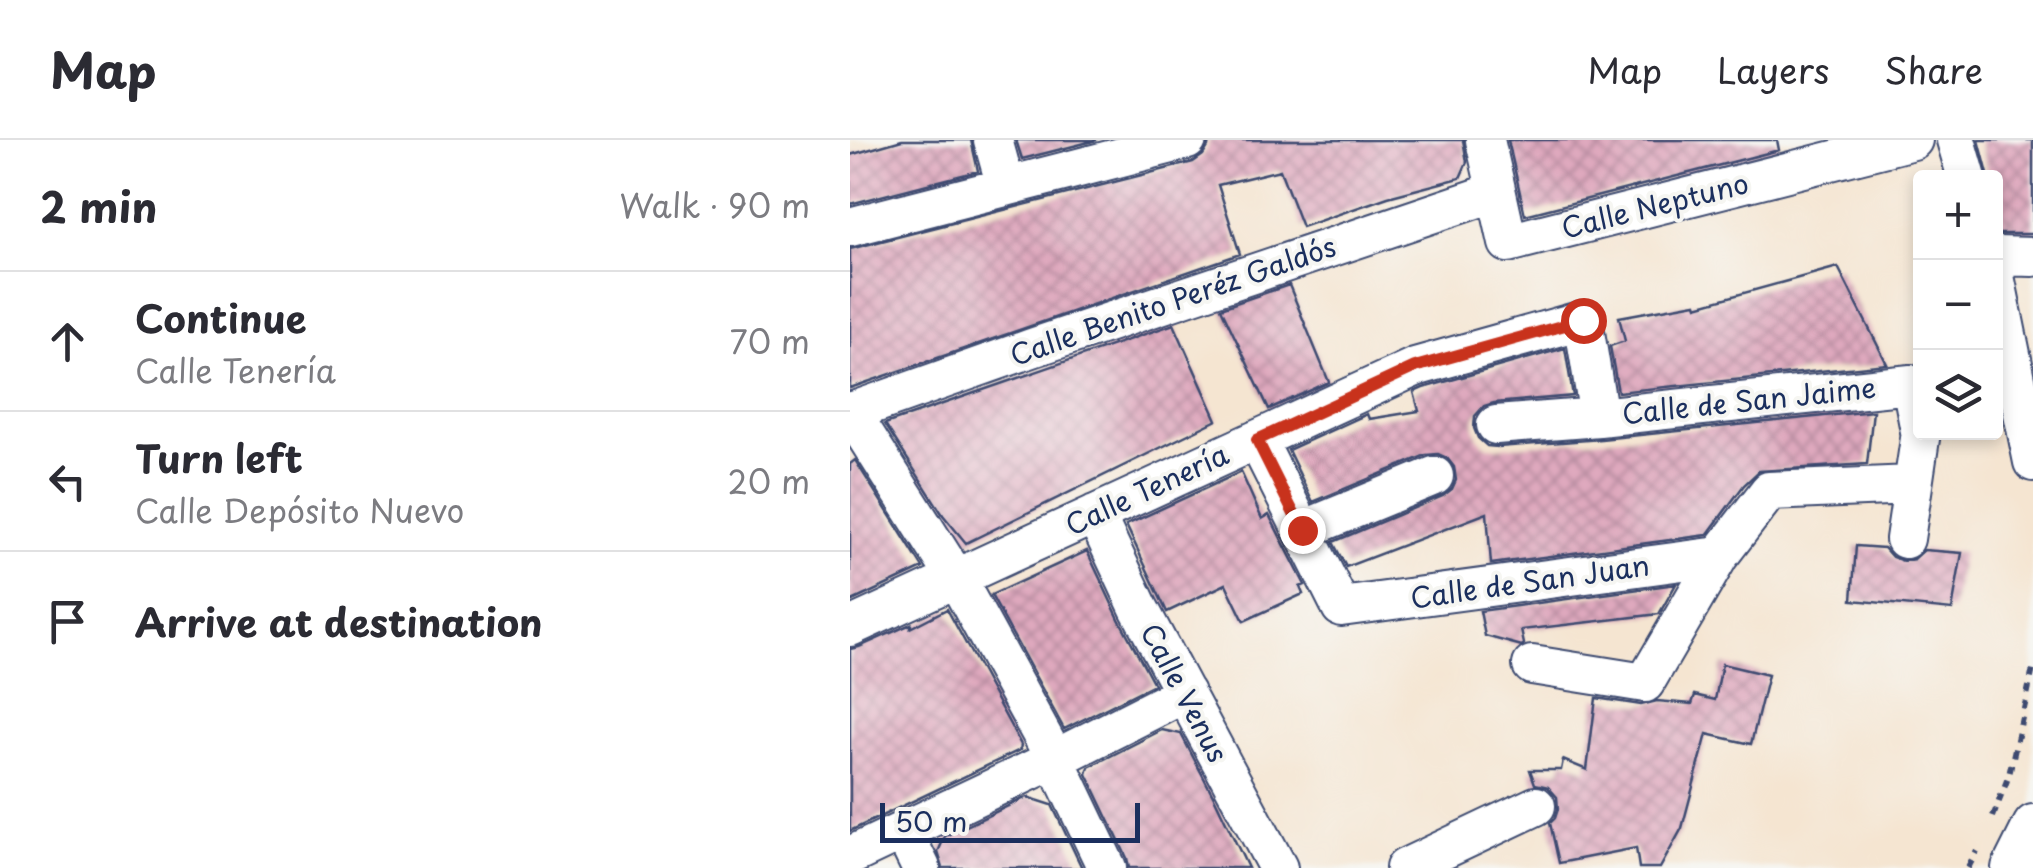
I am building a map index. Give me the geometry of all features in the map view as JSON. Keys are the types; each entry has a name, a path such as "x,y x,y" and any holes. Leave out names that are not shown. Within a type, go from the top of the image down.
{"street":[{"path":"993,140 1006,187"},
{"path":"852,221 1006,187 1144,145 1187,140"},
{"path":"1485,140 1496,192"},
{"name":"Calle Neptuno","path":"1496,192 1508,243 1912,140"},
{"path":"1956,140 1965,170"},
{"name":"Calle Benito Peréz Galdós","path":"850,412 1496,192"},
{"path":"2003,256 2033,257"},
{"path":"2003,315 2033,462"},
{"name":"Calle Tenería","path":"850,627 1415,367 1583,320 1600,417"},
{"name":"Calle de San Jaime","path":"1600,417 1911,384 1913,394"},
{"path":"850,412 956,578 1055,759 1107,868"},
{"path":"1496,425 1600,417"},
{"path":"1257,440 1302,530 1434,476"},
{"name":"Calle de San Jaime","path":"1905,539 1920,440"},
{"path":"1532,665 1645,683 1719,556 1768,491 1912,485"},
{"name":"Calle Venus","path":"1095,514 1139,608 1278,868"},
{"name":"Calle de San Juan","path":"1302,530 1341,607 1719,556"},
{"path":"850,856 1185,694"},
{"path":"1406,868 1536,806"},
{"path":"2011,868 2033,824"},
{"path":"902,831 920,868"}],"path":[{"path":"1992,819 2009,775 2033,669"},
{"path":"1968,868 1977,851"}],"building":[{"path":"902,140 971,140 978,171 850,204 850,155"},
{"path":"1016,140 1097,140 1022,159"},
{"path":"1209,140 1463,140 1467,162 1460,178 1388,197 1302,227 1280,170 1218,185 1240,254 850,388 850,249 1193,162 1203,155"},
{"path":"1508,140 1777,140 1779,150 1525,215"},
{"path":"1979,140 2033,140 2033,234 2003,234 2003,170 1987,170"},
{"path":"1838,267 1887,364 1618,392 1610,346 1625,341 1619,317 1696,303 1697,306"},
{"path":"1289,285 1329,382 1269,409 1221,308"},
{"path":"1174,324 1217,420 966,543 943,515 885,424"},
{"path":"1565,348 1573,396 1484,406 1475,416 1474,428 1487,446 1601,439 1873,411 1867,464 1759,471 1707,535 1491,564 1487,513 1346,567 1333,542 1443,496 1456,480 1454,467 1438,454 1426,455 1313,502 1288,450 1367,414 1369,419 1419,411 1414,392 1423,388"},
{"path":"855,460 923,568 850,602 850,464"},
{"path":"1241,472 1262,519 1269,515 1305,585 1300,587 1303,594 1244,621 1226,584 1167,612 1126,525"},
{"path":"1856,546 1884,548 1903,561 1914,559 1924,550 1962,553 1952,610 1852,600"},
{"path":"1087,551 1154,684 1064,729 991,595"},
{"path":"1676,584 1659,614 1521,630 1522,646 1485,636 1480,611"},
{"path":"947,609 1021,745 1020,750 850,831 850,649 911,624 910,628"},
{"path":"1722,664 1768,675 1751,744 1707,734 1682,828 1660,868 1639,868 1636,848 1559,863 1550,823 1558,809 1557,797 1548,787 1535,784 1530,770 1561,770 1563,760 1587,770 1596,698 1641,705 1657,701 1692,704 1695,695 1715,700"},
{"path":"1162,730 1181,734 1248,868 1129,868 1087,774 1089,767"},
{"path":"1027,797 1052,805 1082,868 943,868 938,852 945,836"}],"route":[{"path":"1302,530 1257,440 1415,367 1583,320"}]}
